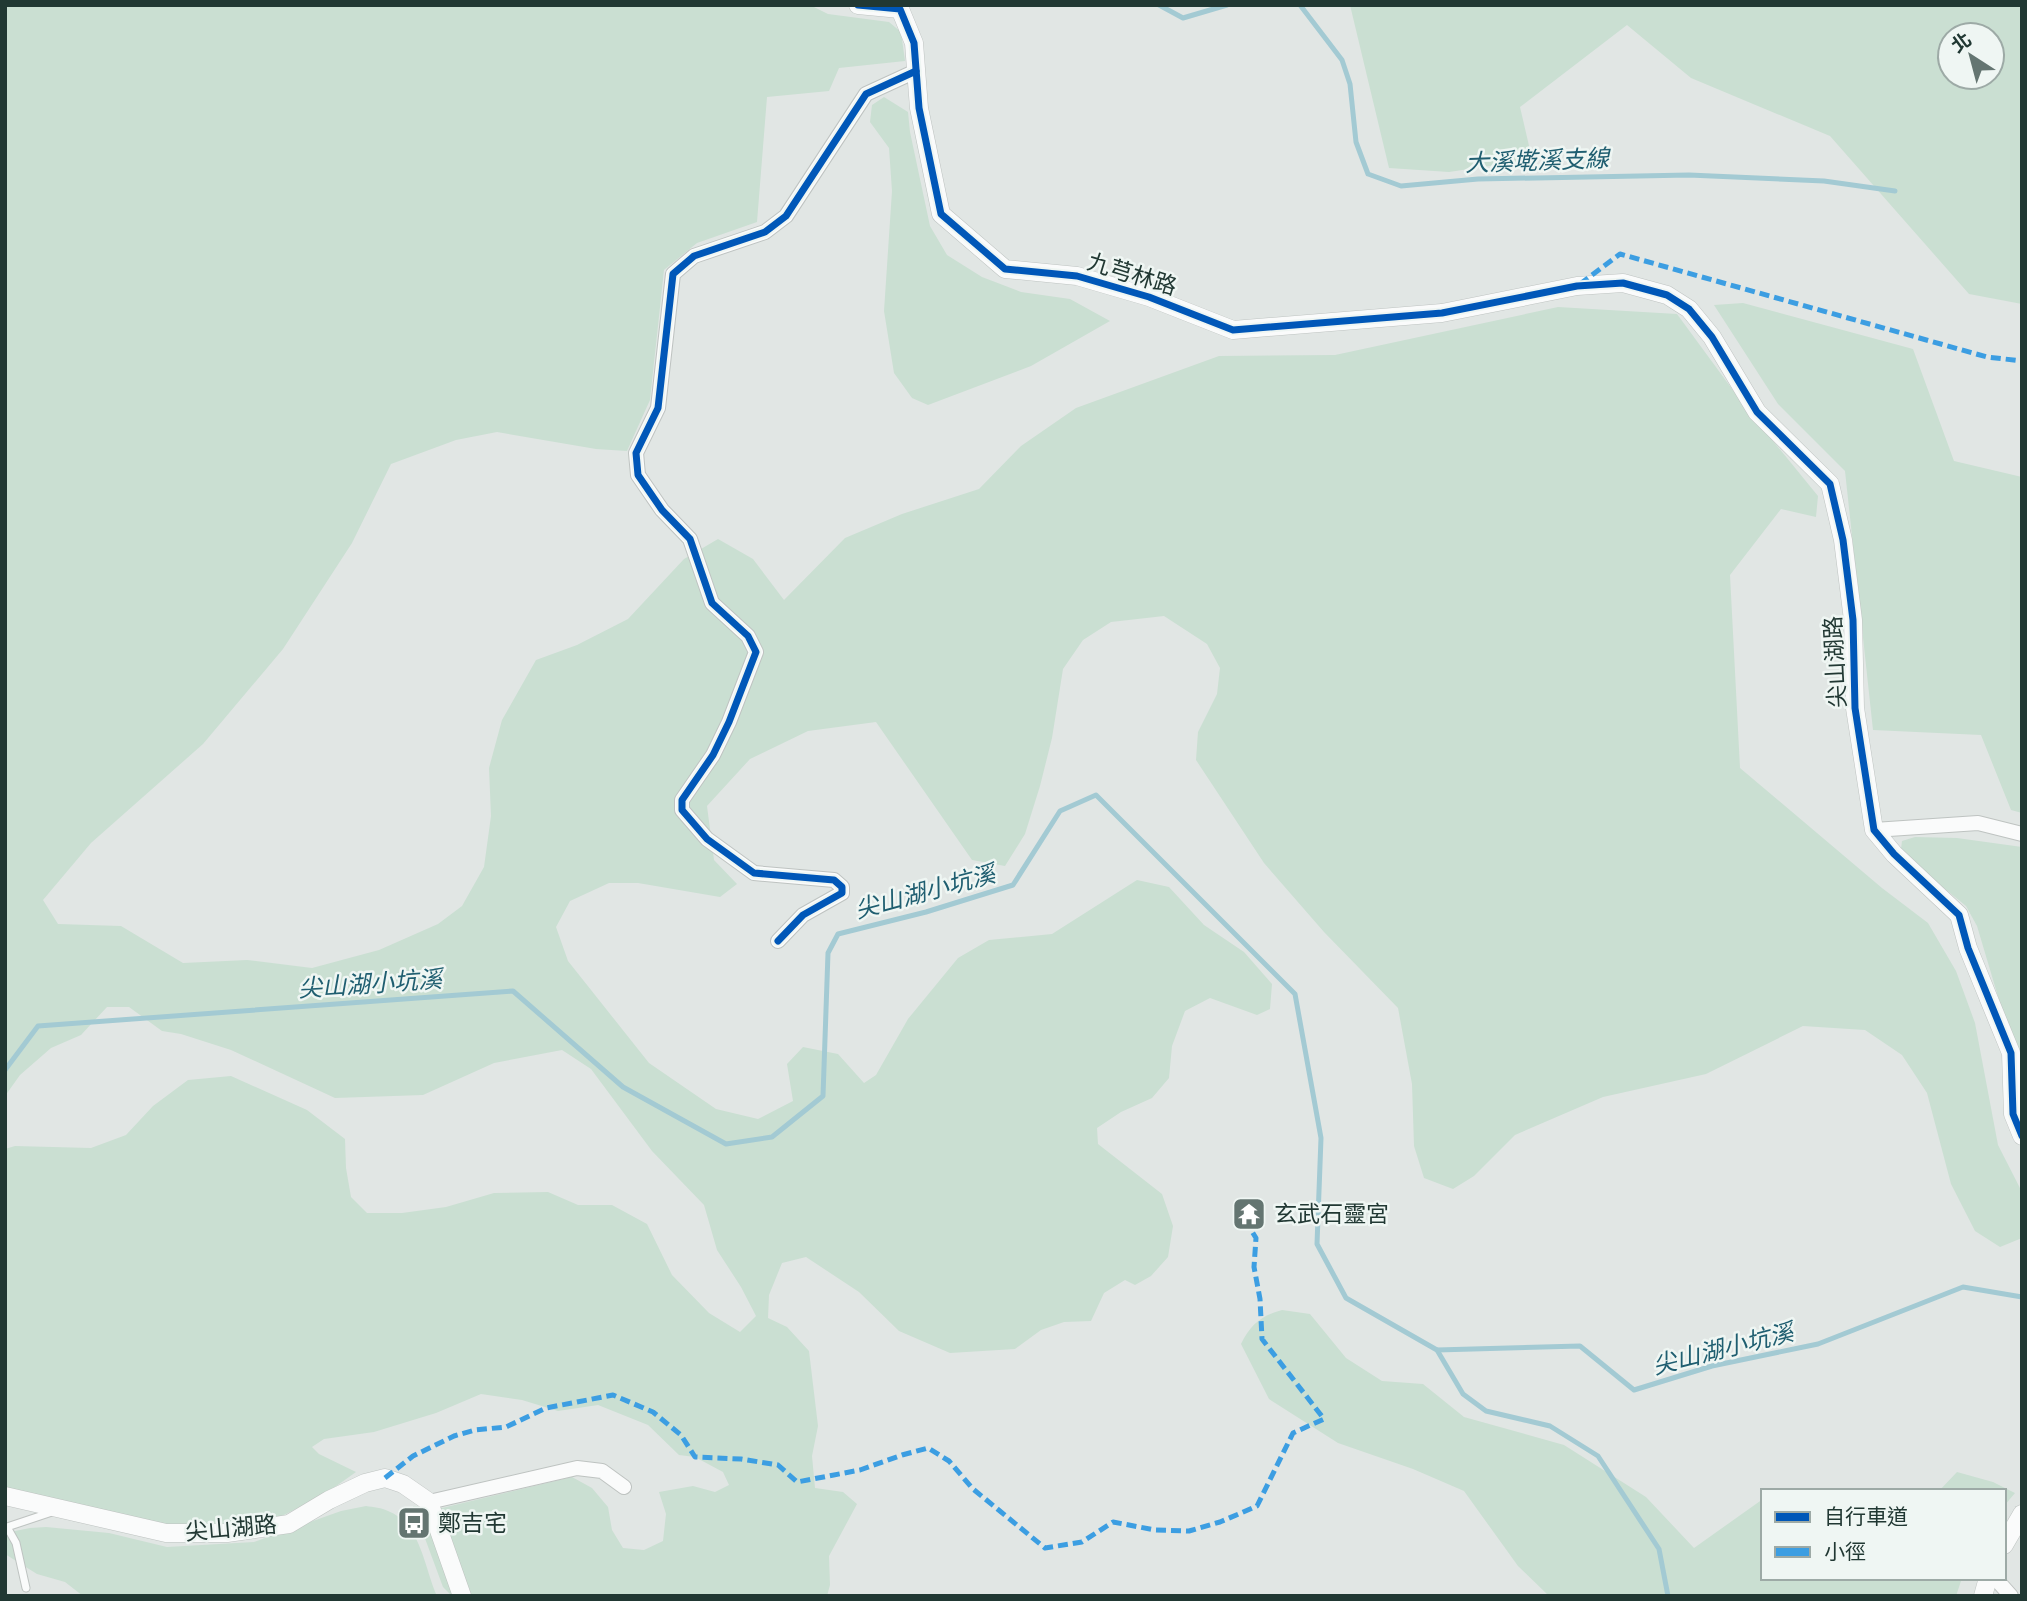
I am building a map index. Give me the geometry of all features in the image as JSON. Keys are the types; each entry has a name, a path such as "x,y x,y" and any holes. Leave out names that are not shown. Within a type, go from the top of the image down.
{"street":[{"name":"九芎林路","path":"858,5 900,9 914,43 919,108 941,214 1004,269 1077,276 1149,297 1233,330 1442,313 1577,286"},
{"path":"778,941 803,915 842,893 842,887 834,880 754,873 707,839 682,810 682,800 713,755 729,722 756,652 748,636 712,603 690,539 662,510 638,475 636,453 658,408 673,274 694,256 765,232 786,216 866,94 916,71"},
{"name":"尖山湖路","path":"1577,286 1623,283 1667,295 1689,309 1712,337 1757,412 1830,484 1845,553 1853,620 1856,708 1874,830"},
{"path":"1874,830 1978,823 2022,834"},
{"path":"1874,830 1894,854 1959,915 1968,948 2011,1053 2017,1096 2013,1114 2022,1136"},
{"path":"462,1596 429,1502 577,1468 602,1471 624,1487"},
{"name":"尖山湖路","path":"5,1496 166,1533 227,1533 289,1524 329,1500 365,1483 385,1478 402,1484 429,1502"},
{"path":"2006,1542 2022,1514"},
{"path":"1997,1580 2011,1596"}],"lane":[{"path":"26,1588 16,1544 8,1527 63,1509"}],"green space":[{"path":"5,5 810,5 828,14 889,22 901,32 905,61 839,68 829,91 767,97 757,222 697,243 664,270 650,400 627,451 596,449 497,432 456,440 391,464 352,543 283,649 203,744 91,843 43,900 58,924 121,926 183,963 247,960 312,968 379,950 438,924 462,906 484,867 491,816 489,768 502,720 536,660 577,645 628,619 684,559 718,539 753,559 784,600 845,538 902,514 979,489 1021,446 1076,408 1219,356 1335,355 1558,307 1677,314 1746,408 1818,496 1816,517 1781,509 1730,575 1740,768 1882,888 1928,923 1956,971 1975,1023 1998,1145 2022,1192 2022,1238 2000,1247 1975,1231 1951,1184 1927,1093 1902,1055 1865,1030 1803,1026 1706,1074 1603,1097 1515,1135 1474,1176 1453,1189 1424,1178 1414,1146 1412,1084 1398,1008 1324,932 1264,863 1196,760 1198,732 1217,694 1220,668 1207,644 1164,616 1111,622 1083,640 1063,669 1052,738 1040,786 1025,834 1005,866 972,860 876,722 808,731 750,759 707,806 714,860 737,884 720,897 638,883 609,883 570,901 556,927 568,961 649,1063 716,1109 758,1119 793,1101 787,1064 803,1047 838,1054 864,1083 876,1075 908,1019 958,958 989,940 1052,934 1137,880 1169,887 1204,925 1244,952 1272,984 1270,1009 1257,1015 1210,998 1185,1011 1172,1046 1169,1078 1152,1098 1121,1112 1097,1128 1098,1144 1162,1194 1173,1226 1168,1257 1151,1276 1135,1285 1125,1280 1104,1293 1091,1321 1064,1322 1041,1330 1015,1349 950,1353 899,1331 859,1292 806,1257 782,1263 769,1295 768,1318 787,1327 809,1351 818,1426 812,1456 815,1488 843,1492 857,1504 829,1556 830,1585 827,1596 452,1596 443,1587 413,1506 442,1508 572,1477 592,1488 608,1507 612,1530 623,1548 644,1550 663,1541 666,1514 659,1492 693,1486 715,1492 729,1485 723,1472 695,1457 679,1455 648,1425 598,1405 558,1411 522,1400 481,1394 436,1413 374,1432 324,1439 312,1447 319,1454 356,1472 325,1494 280,1517 226,1527 168,1529 5,1492 5,1149 15,1146 91,1148 126,1135 153,1106 188,1080 231,1076 307,1110 345,1139 351,1197 367,1213 402,1213 446,1207 494,1193 548,1192 578,1205 612,1205 647,1224 672,1275 709,1313 740,1332 756,1316 717,1250 704,1205 652,1151 591,1069 562,1050 494,1063 423,1095 335,1098 231,1050 181,1034 162,1031 129,1007 107,1007 81,1035 51,1048 20,1075 5,1096"},
{"path":"1350,5 2022,5 2022,304 1969,294 1830,136 1691,78 1627,25 1520,107 1530,150 1516,162 1449,172 1389,168"},
{"path":"884,97 908,112 930,226 947,255 982,277 1021,292 1070,299 1110,321 1031,366 928,405 912,398 894,373 884,311 892,191 889,148 870,122 872,105"},
{"path":"1743,303 1913,349 1954,461 2022,477 2022,813 2011,810 1981,735 1873,730 1845,471 1778,404 1714,305"},
{"path":"1915,837 1957,838 2022,847 2022,1124 2008,1030 1977,926 1966,906 1918,867 1901,849 1902,841"},
{"path":"1282,1310 1310,1314 1346,1358 1382,1381 1423,1384 1464,1417 1564,1445 1646,1497 1694,1548 1761,1500 1761,1580 1961,1580 1956,1596 1549,1596 1518,1566 1464,1491 1413,1469 1338,1443 1269,1399 1241,1344 1257,1322"},
{"path":"1957,1472 1993,1482 2015,1493 2006,1504 2006,1489 1941,1489"},
{"path":"366,1506 388,1511 408,1526 420,1548 437,1596 83,1596 65,1582 37,1574 5,1554 5,1533 30,1528 109,1533 167,1547 254,1542 341,1511"}],"waterway":[{"name":"大溪墘溪支線","path":"1159,5 1183,18 1227,5"},
{"name":"大溪墘溪支線","path":"1300,5 1342,60 1350,84 1356,142 1368,174 1401,186 1478,179 1689,175 1824,181 1895,191"},
{"name":"尖山湖小坑溪","path":"5,1070 38,1026 513,991 623,1087 726,1144 772,1137 823,1096 828,953 838,934 926,912 1013,885 1060,811 1096,795 1295,994 1321,1138 1317,1244 1346,1298 1437,1350 1463,1394 1486,1411 1550,1426 1598,1456 1659,1549 1668,1596"},
{"name":"尖山湖小坑溪","path":"1437,1350 1580,1346 1634,1390 1712,1366 1818,1344 1963,1287 2022,1297"}],"marked path":[{"path":"1580,284 1620,254 1987,357 2022,361"},
{"path":"385,1478 413,1456 454,1436 475,1430 506,1427 546,1408 613,1395 653,1412 681,1435 695,1457 741,1459 778,1465 797,1482 860,1470 928,1448 949,1461 973,1489 1045,1548 1082,1542 1113,1522 1155,1530 1189,1531 1220,1522 1257,1506 1293,1433 1324,1419 1262,1339 1260,1299 1254,1267 1256,1238 1243,1217"}],"cycle path":[{"path":"858,5 900,9 914,43 919,108 941,214 1005,269 1077,276 1149,297 1233,330 1442,313 1577,286 1623,283 1667,295 1689,309 1712,337 1757,412 1830,484 1843,540 1853,620 1855,708 1874,830 1894,854 1959,915 1968,948 2011,1053 2013,1114 2022,1136"},
{"path":"778,941 803,915 842,893 842,887 834,880 754,873 707,839 682,810 682,800 713,755 729,722 756,652 748,636 712,603 690,539 662,510 638,475 636,453 658,408 673,274 694,256 765,232 786,216 866,94 916,71"}],"place":[{"name":"玄武石靈宮","path":"1249,1214"},
{"name":"鄭吉宅","path":"414,1523"}]}
